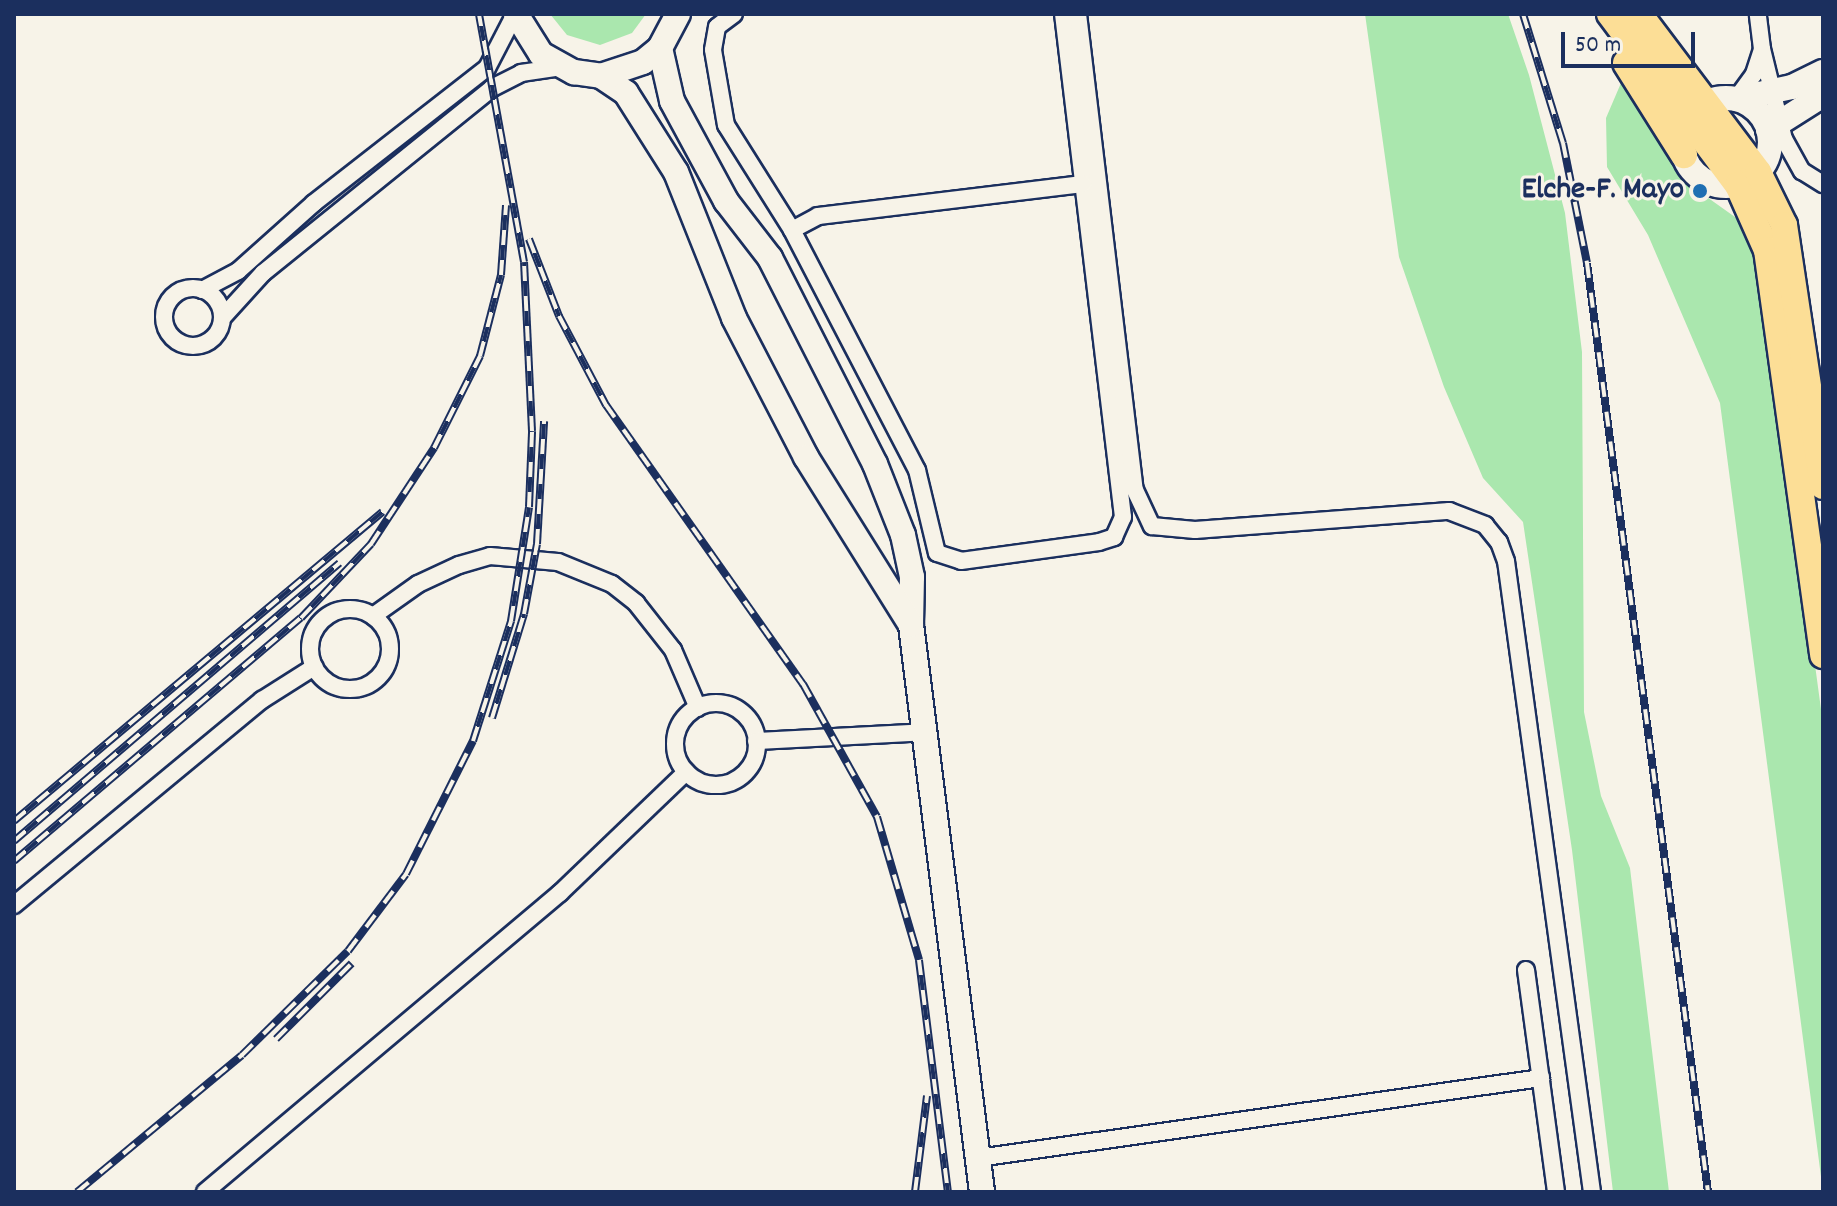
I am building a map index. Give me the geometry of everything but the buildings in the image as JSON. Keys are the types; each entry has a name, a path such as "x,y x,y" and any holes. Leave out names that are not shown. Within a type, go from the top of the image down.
{"main road":[{"path":"1592,14 1684,155"},
{"path":"1610,14 1697,110 1748,178 1791,249 1823,486"},
{"path":"1639,14 1697,110"},
{"path":"1748,178 1774,279 1823,655"}],"street":[{"path":"562,67 521,73 492,88 263,273 222,318 215,336 199,345 181,343 168,331 164,314 171,299 184,290 202,290 238,271 314,203 487,68 516,14 541,54 562,67 601,76 626,93 676,172 710,269 806,457 911,625"},
{"path":"601,76 643,62 660,48 678,14"},
{"path":"734,14 717,27 713,50 717,96 726,125 792,230 917,470 937,553 961,561 1099,542 1114,537 1123,517 1063,14"},
{"path":"1078,14 1135,490 1152,526 1195,530 1449,511 1468,515 1492,533 1506,561 1592,1192"},
{"path":"1758,14 1762,49 1773,92 1777,131 1766,160 1748,178 1705,181 1684,155 1682,136 1697,110 1773,92 1823,72"},
{"path":"660,48 672,101 726,201 770,258 885,487 912,577 911,625 982,1192"},
{"path":"1736,99 1754,74 1762,49"},
{"path":"1777,131 1823,95"},
{"path":"1736,99 1756,110 1777,131 1802,171 1823,184"},
{"path":"792,230 818,216 1083,184"},
{"path":"202,290 216,301 222,318"},
{"path":"373,616 418,584 459,565 490,556 558,562 612,584 636,603 673,650 698,708"},
{"path":"350,609 373,616 382,625 390,650 388,663 371,683 346,689 333,685 314,667 311,639 326,617 350,609"},
{"path":"14,905 262,700 314,667"},
{"path":"724,704 746,717 756,741 750,767 730,783 706,784 686,772 676,737 698,708 724,704"},
{"path":"756,741 926,732"},
{"path":"205,1192 560,893 686,772"},
{"path":"1526,970 1556,1192"},
{"path":"978,1158 1541,1078"}],"green space":[{"path":"550,14 646,14 632,33 600,45 567,35"},
{"path":"1365,14 1508,14 1529,75 1565,213 1582,352 1584,712 1601,796 1630,868 1669,1192 1613,1192 1572,850 1523,522 1483,478 1444,387 1399,257"},
{"path":"1624,76 1690,185 1742,222 1760,259 1823,724 1823,1192 1720,403 1648,235 1607,167 1606,118"}],"railway":[{"path":"77,1192 242,1055 348,951 406,874 473,741 511,621 529,507 532,431 524,262 479,14"},
{"path":"1523,14 1563,143 1587,263 1708,1192"},
{"path":"14,861 301,618 371,544 434,448 480,356 501,275 506,205"},
{"path":"529,239 559,316 606,405 803,684 877,817 919,960 948,1192"},
{"path":"492,718 524,614 537,544 544,421"},
{"path":"14,821 382,512"},
{"path":"14,841 340,563"},
{"path":"276,1039 352,963"},
{"path":"915,1192 927,1096"}],"place":[{"name":"Elche-F. Mayo","path":"1700,191"}]}
